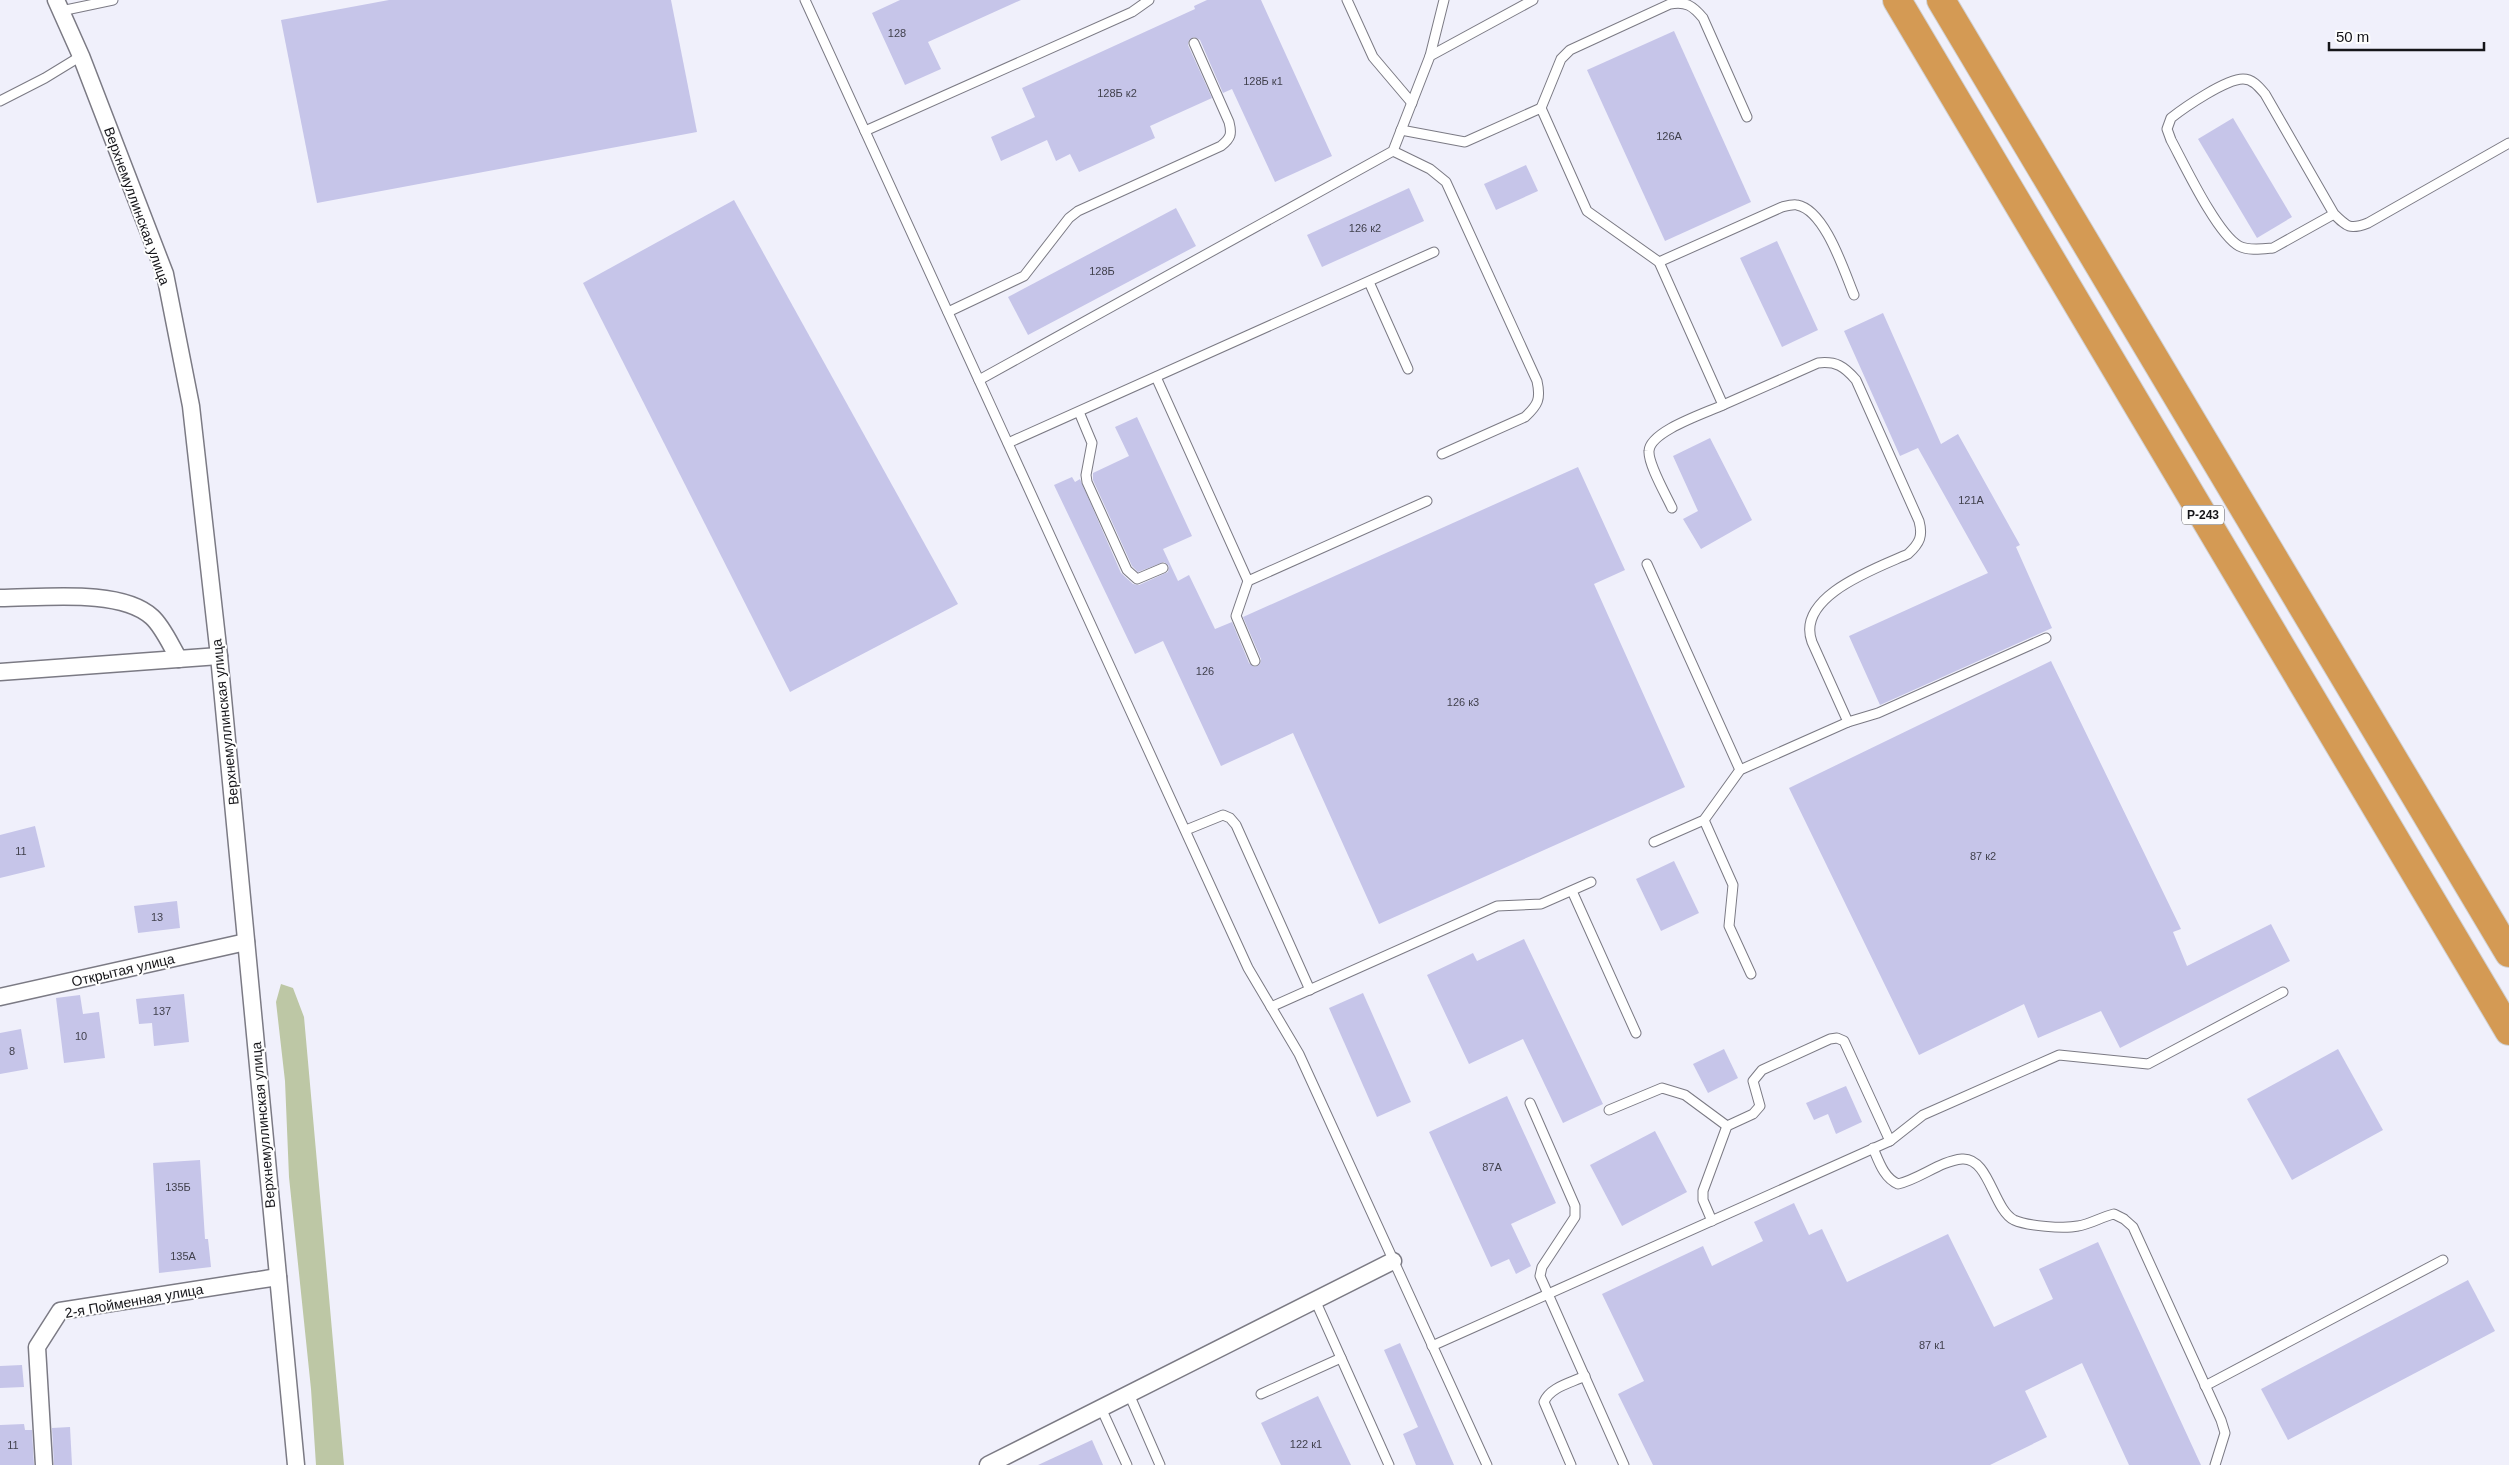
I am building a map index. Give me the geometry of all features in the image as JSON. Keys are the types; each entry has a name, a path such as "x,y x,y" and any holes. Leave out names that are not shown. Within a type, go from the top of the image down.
{"highway":[{"name":"Р-243","path":"1897,0 2509,1031"},
{"name":"Р-243","path":"1941,0 2509,952"}],"street":[{"name":"Верхнемуллинская улица","path":"59,6 81,56 165,274 191,406 219,656 296,1465"},
{"path":"0,598 111,598 137,605 154,618 179,658"},
{"path":"0,672 219,656"},
{"name":"Открытая улица","path":"0,998 246,942"},
{"path":"988,1465 1393,1261"},
{"name":"2-я Пойменная улица","path":"44,1465 37,1347 60,1312 278,1277"}],"lane":[{"path":"59,6 113,0"},
{"path":"805,0 1248,968 1298,1054 1487,1465"},
{"path":"865,131 1132,12 1149,0"},
{"path":"1347,0 1373,57 1412,103"},
{"path":"979,380 1392,151 1430,56 1444,0"},
{"path":"1430,56 1532,0"},
{"path":"1401,130 1465,142 1541,108 1561,59 1570,50 1670,4 1683,2 1694,8 1703,18 1748,117"},
{"path":"948,312 1024,276 1069,218 1078,211 1221,146 1229,140 1232,133 1230,122 1194,43"},
{"path":"0,101 45,78 81,56"},
{"path":"2334,214 2273,248 2240,247 2223,231 2171,140 2167,129 2171,118 2229,83 2243,79 2256,84 2265,94 2334,214 2346,226 2357,227 2368,223 2509,143"},
{"path":"1541,108 1587,211 1659,262 1723,405"},
{"path":"1392,151 1430,169 1446,182 1537,381 1540,396 1536,407 1524,417 1442,454"},
{"path":"1659,262 1782,207 1797,205 1810,211 1822,224 1854,295"},
{"path":"1008,443 1434,252"},
{"path":"1369,282 1408,369"},
{"path":"1672,508 1650,460 1648,450 1652,442 1661,433 1818,363 1832,361 1845,368 1856,380 1920,521 1922,534 1918,545 1908,554 1836,588 1810,624 1809,634 1812,642 1848,722"},
{"path":"1156,377 1248,581 1236,616 1255,662"},
{"path":"1079,412 1093,450 1086,475 1087,482 1127,570 1137,578 1163,568"},
{"path":"1248,581 1427,501"},
{"path":"1647,564 1740,770"},
{"path":"1654,842 1704,820 1740,770 1848,722 1878,713 2046,638"},
{"path":"1186,830 1223,815 1230,818 1236,825 1310,990"},
{"path":"1704,820 1733,886 1729,926 1751,974"},
{"path":"1271,1007 1497,906 1541,904 1591,882"},
{"path":"1572,891 1636,1033"},
{"path":"1432,1346 1890,1141 1923,1116 2059,1055 2148,1064 2283,992"},
{"path":"1712,1221 1703,1200 1703,1191 1727,1126 1758,1110 1760,1106 1753,1081 1755,1075 1762,1070 1837,1038 1844,1041 1849,1048 1890,1141"},
{"path":"1609,1110 1662,1088 1674,1090 1685,1095 1727,1126"},
{"path":"1530,1103 1575,1206 1576,1217 1542,1268 1540,1276 1624,1465"},
{"path":"1873,1148 1884,1173 1892,1182 1898,1184 1952,1162 1964,1159 1974,1164 1986,1176 2006,1214 2015,1220 2062,1227 2077,1226 2114,1214 2124,1219 2133,1227 2225,1433 2215,1465"},
{"path":"2205,1386 2443,1260"},
{"path":"1315,1300 1389,1465"},
{"path":"1261,1394 1341,1358"},
{"path":"1571,1465 1544,1402 1547,1396 1554,1390 1585,1376"},
{"path":"1128,1394 1160,1465"},
{"path":"1102,1408 1127,1465"}],"green space":[{"path":"281,984 293,988 304,1017 344,1465 316,1465 311,1389 289,1177 285,1081 276,1002"}],"building":[{"path":"389,0 671,0 697,132 317,203 281,20"},
{"path":"900,0 1021,0 928,42 941,69 905,85 872,13"},
{"path":"1207,0 1261,0 1332,156 1275,182 1232,89 1223,93 1200,40 1194,37 1189,40 1188,45 1212,98 1150,126 1155,138 1079,172 1070,154 1056,161 1047,140 1001,161 991,137 1035,117 1022,88 1195,9 1194,6"},
{"path":"1674,31 1751,202 1665,241 1587,70"},
{"path":"2233,118 2292,217 2257,238 2198,139"},
{"path":"1526,165 1538,191 1496,210 1484,184"},
{"path":"1409,188 1424,221 1322,267 1307,235"},
{"path":"734,200 958,604 790,692 583,283"},
{"path":"1176,208 1196,246 1028,335 1008,297"},
{"path":"1777,241 1818,330 1782,347 1740,258"},
{"path":"1883,313 1941,444 1958,434 2020,545 2016,547 2052,628 1880,705 1849,636 1988,573 1918,448 1900,456 1844,331"},
{"path":"1137,417 1192,536 1163,549 1178,581 1189,575 1215,629 1232,622 1249,663 1255,667 1260,664 1261,659 1243,617 1578,467 1625,570 1594,584 1685,787 1379,924 1293,733 1221,766 1163,641 1135,654 1054,485 1072,477 1075,482 1080,479 1121,573 1133,584 1139,585 1168,572 1169,566 1164,562 1138,572 1132,566 1093,480 1093,473 1129,456 1115,427"},
{"path":"1710,438 1752,520 1701,549 1683,519 1698,511 1673,456"},
{"path":"2051,661 2181,929 2173,932 2187,966 2271,924 2290,961 2120,1048 2101,1011 2038,1038 2024,1004 1919,1055 1789,788"},
{"path":"35,826 45,867 0,878 0,835"},
{"path":"1674,861 1699,913 1661,931 1636,879"},
{"path":"177,901 180,928 138,933 134,906"},
{"path":"1524,939 1603,1104 1563,1123 1523,1039 1469,1064 1427,975 1473,953 1477,961"},
{"path":"1363,993 1411,1102 1377,1117 1329,1008"},
{"path":"184,994 189,1042 154,1046 152,1023 139,1024 136,999"},
{"path":"80,995 83,1014 99,1012 105,1058 64,1063 56,998"},
{"path":"21,1029 28,1069 0,1074 0,1033"},
{"path":"1724,1049 1738,1078 1708,1093 1693,1064"},
{"path":"2338,1049 2383,1130 2292,1180 2247,1099"},
{"path":"1846,1086 1862,1122 1836,1134 1828,1114 1814,1120 1806,1103"},
{"path":"1507,1096 1556,1203 1511,1224 1531,1266 1516,1274 1509,1259 1491,1267 1429,1132"},
{"path":"1655,1131 1687,1192 1622,1226 1590,1165"},
{"path":"200,1160 205,1239 208,1239 211,1267 159,1273 153,1163"},
{"path":"1794,1203 1809,1235 1822,1229 1847,1282 1948,1234 1994,1327 2053,1299 2039,1269 2098,1242 2201,1465 2129,1465 2082,1363 2025,1391 2047,1437 1990,1465 1653,1465 1618,1394 1644,1381 1602,1294 1703,1246 1712,1266 1763,1241 1754,1222"},
{"path":"2468,1280 2495,1331 2288,1440 2261,1389"},
{"path":"1400,1343 1454,1465 1416,1465 1403,1434 1418,1427 1384,1350"},
{"path":"22,1365 24,1387 0,1388 0,1366"},
{"path":"1318,1396 1351,1465 1281,1465 1261,1423"},
{"path":"24,1424 25,1430 32,1430 34,1465 0,1465 0,1425"},
{"path":"70,1427 72,1465 54,1465 52,1428"},
{"path":"1092,1440 1103,1465 1038,1465"}]}
